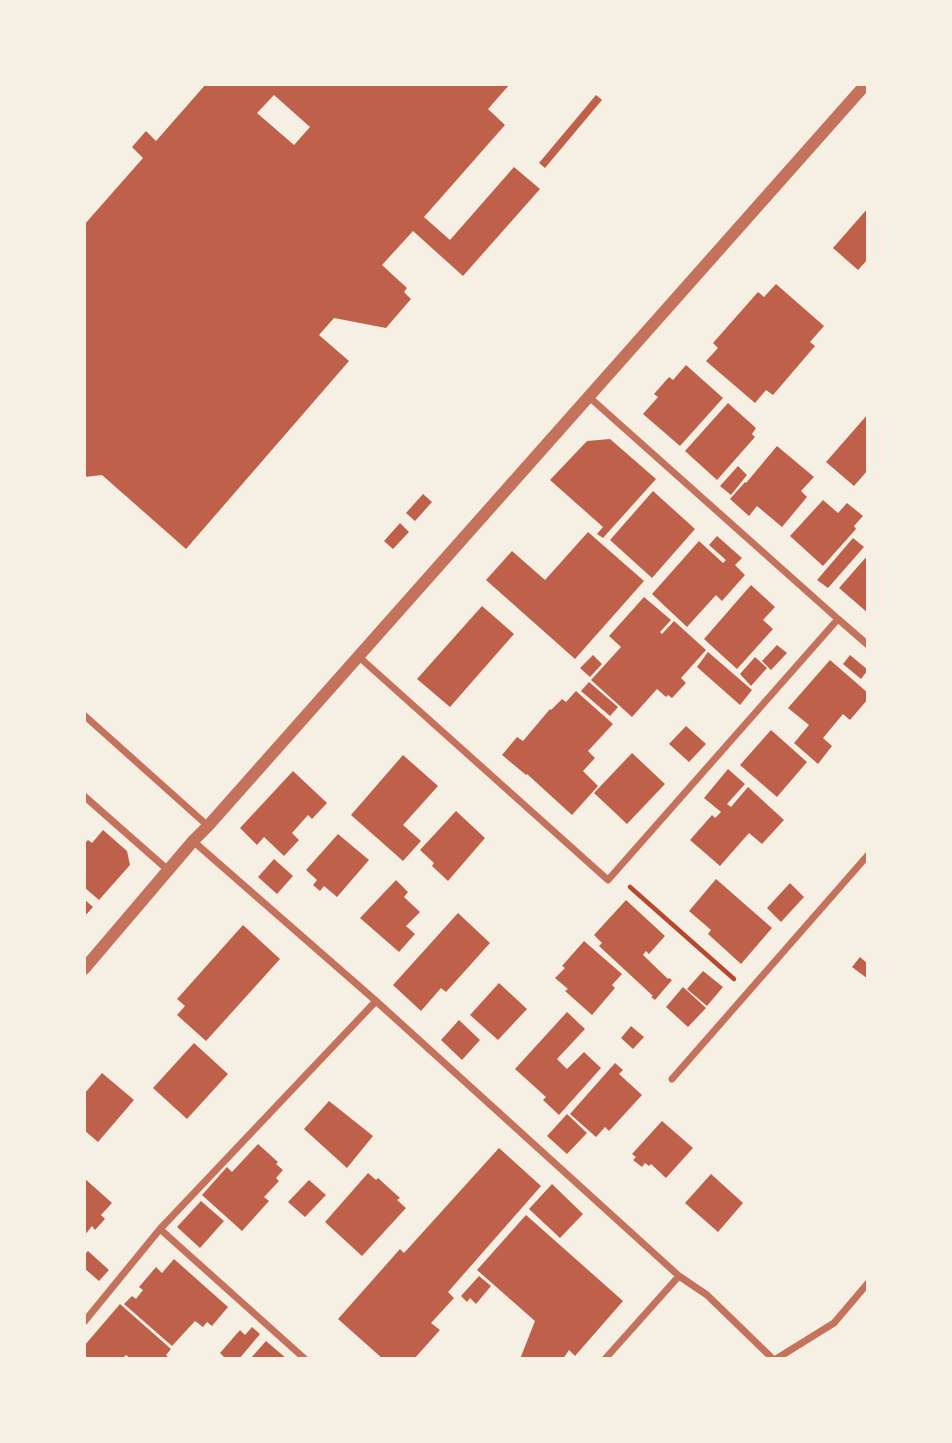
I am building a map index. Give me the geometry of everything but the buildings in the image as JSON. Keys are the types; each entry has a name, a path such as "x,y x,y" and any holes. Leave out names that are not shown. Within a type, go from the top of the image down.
{"street":[{"path":"84,969 193,841 866,84"},
{"path":"588,396 868,645"},
{"path":"358,656 608,880 838,619"},
{"path":"84,715 208,826"},
{"path":"84,796 168,870"},
{"path":"193,841 376,1001 679,1276 707,1295 774,1359 834,1322 868,1283"},
{"path":"672,1079 868,855"},
{"path":"84,1322 160,1229 376,1001"},
{"path":"160,1229 305,1359"},
{"path":"605,1359 679,1276"}],"path":[{"path":"614,873 749,992"}]}
